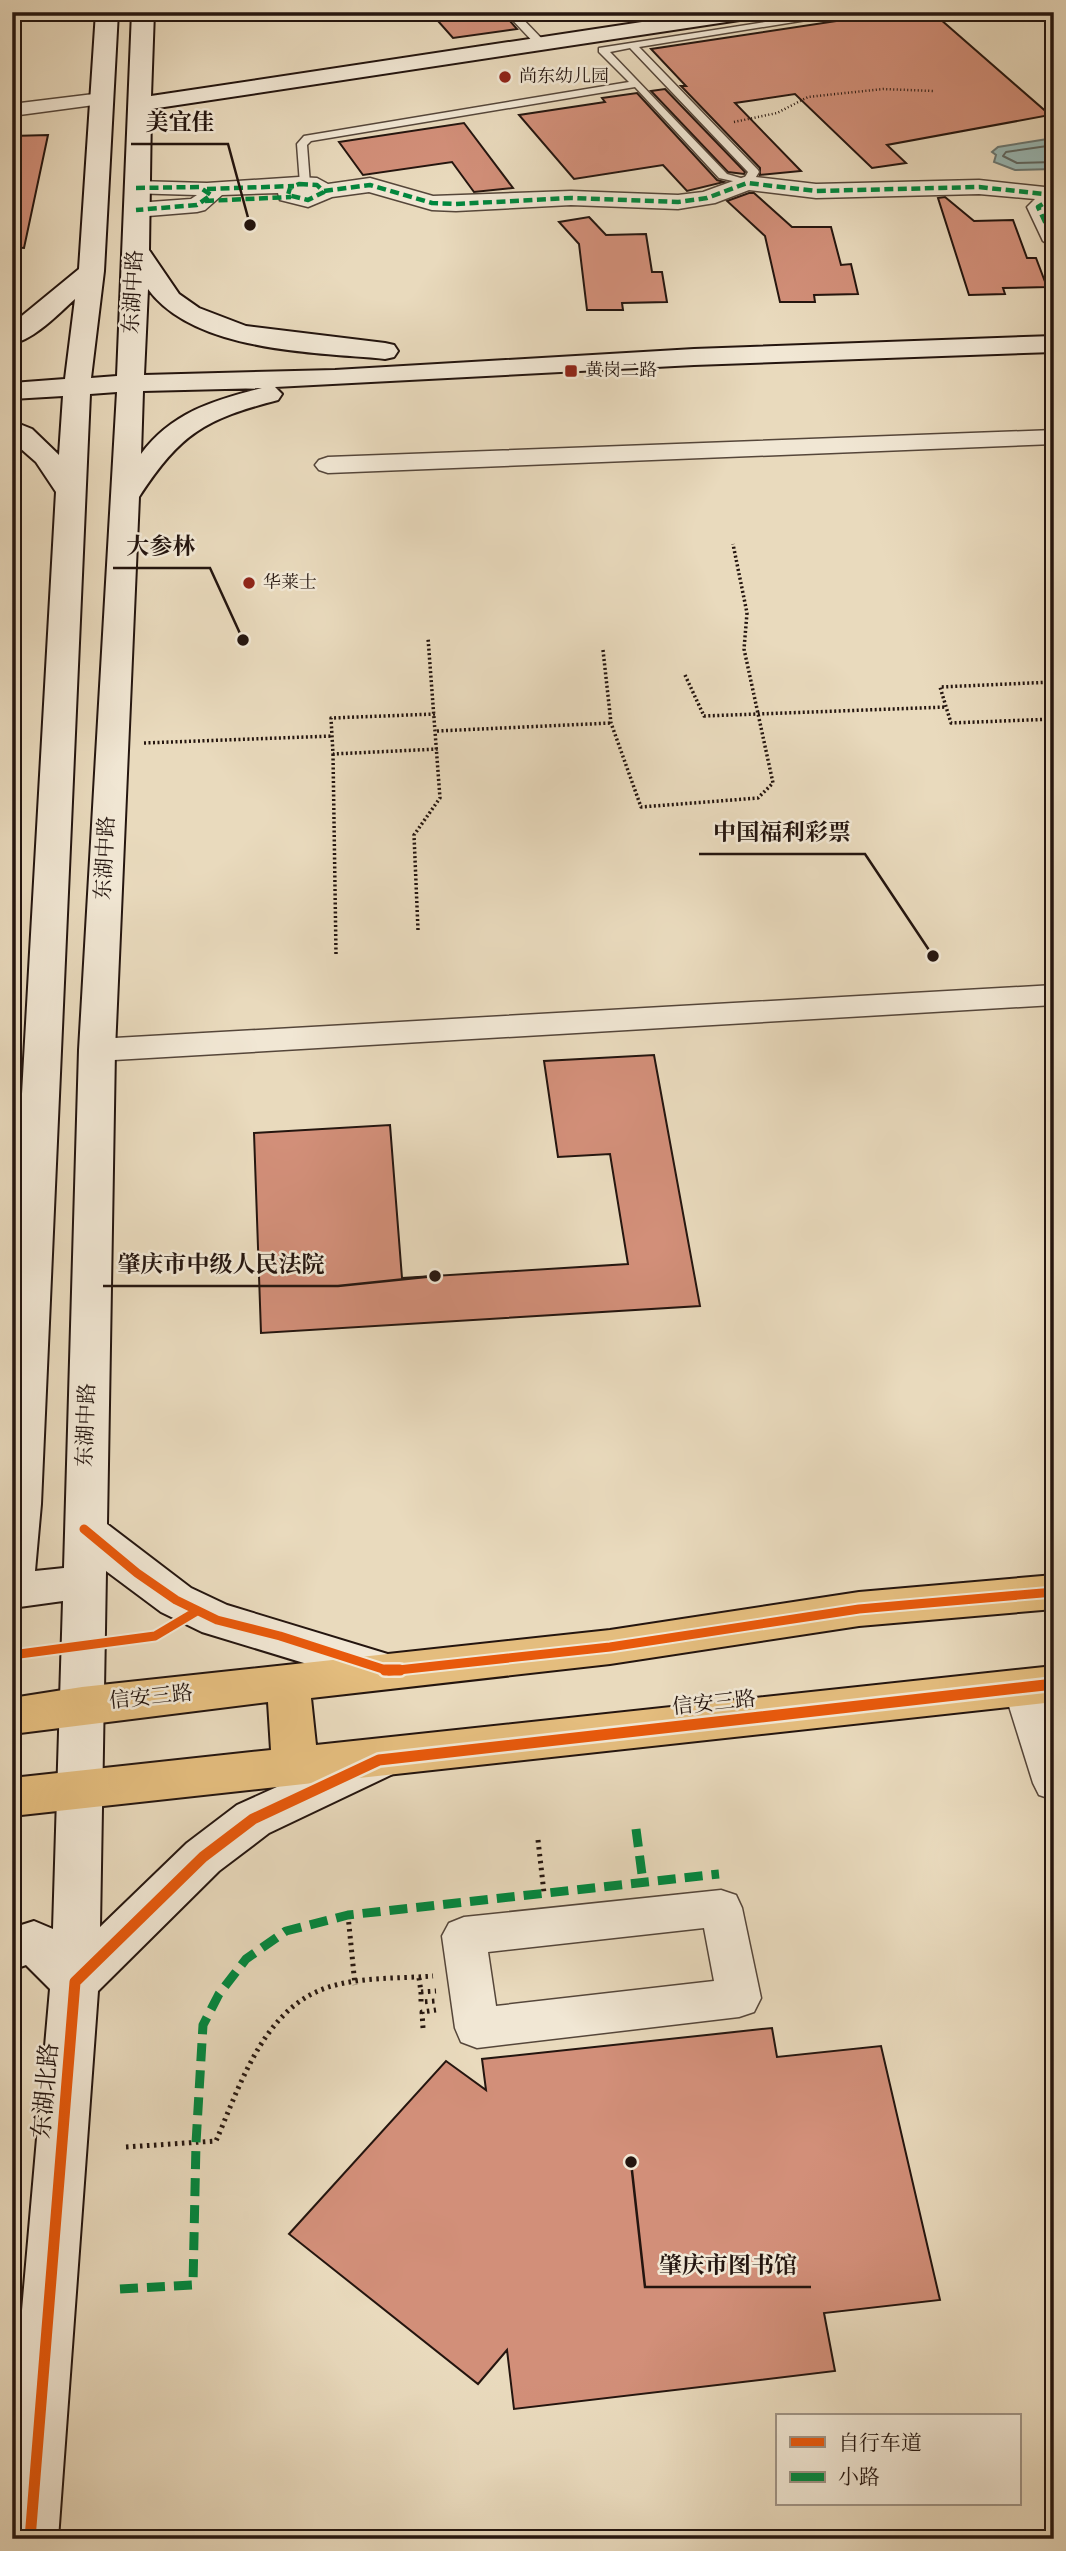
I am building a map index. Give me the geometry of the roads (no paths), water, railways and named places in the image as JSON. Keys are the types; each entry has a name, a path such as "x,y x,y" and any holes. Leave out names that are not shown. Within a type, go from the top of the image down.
{"main road":[{"name":"东湖中路","path":"12,1588 69,511 79,374 94,235 107,12"},
{"name":"东湖中路","path":"82,1790 84,1529 97,1050 131,371 143,12"},
{"path":"139,100 538,41 697,12"},
{"path":"538,41 597,44 753,12"},
{"path":"94,235 136,220 156,284 172,301 199,319 250,333 385,351"},
{"path":"12,336 43,314 91,271"},
{"path":"12,368 79,374 385,351 1054,326"},
{"path":"131,371 335,378 694,357 1054,344"},
{"path":"12,391 79,374"},
{"path":"12,429 35,442 50,458 69,511 123,513 164,442 201,413 335,378"},
{"path":"84,1529 166,1594 217,1620 280,1636 389,1671"},
{"path":"12,1588 83,1582"},
{"name":"信安三路","path":"12,1716 82,1705 610,1647 859,1609 1054,1592"},
{"path":"288,1682 295,1768"},
{"name":"信安三路","path":"12,1797 379,1760 1039,1686"},
{"path":"12,1950 34,1942 75,1982 203,1857 253,1819 379,1760"},
{"name":"东湖北路","path":"30,2539 75,1982 82,1790"}],"street":[{"path":"12,110 102,99"},
{"path":"136,220 185,207 206,195 370,185 432,203 456,204 571,198 678,202 706,198 747,183 817,191 839,188 979,187 1054,196"},
{"path":"1054,196 1038,207 1054,241"},
{"path":"328,465 1054,438"},
{"path":"97,1050 1054,995"},
{"path":"1039,1686 1054,1783"},
{"path":"721,1908 739,1998 477,2028 464,1936 721,1908"}],"lane":[{"path":"510,12 538,41"},
{"path":"597,44 632,45 852,12"},
{"path":"597,44 723,176 747,183 754,172 632,45"},
{"path":"304,189 302,144 316,135 637,84"}],"water":[{"path":"1054,138 1054,169 1015,170 994,162 996,155 992,152 998,147"}],"place":[{"name":"尚东幼儿园","path":"505,77"},
{"name":"美宜佳","path":"250,225"},
{"name":"黄岗二路","path":"571,371"},
{"name":"华莱士","path":"249,583"},
{"name":"大参林","path":"243,640"},
{"name":"中国福利彩票","path":"933,956"},
{"name":"肇庆市中级人民法院","path":"435,1276"},
{"name":"肇庆市图书馆","path":"631,2162"}]}
